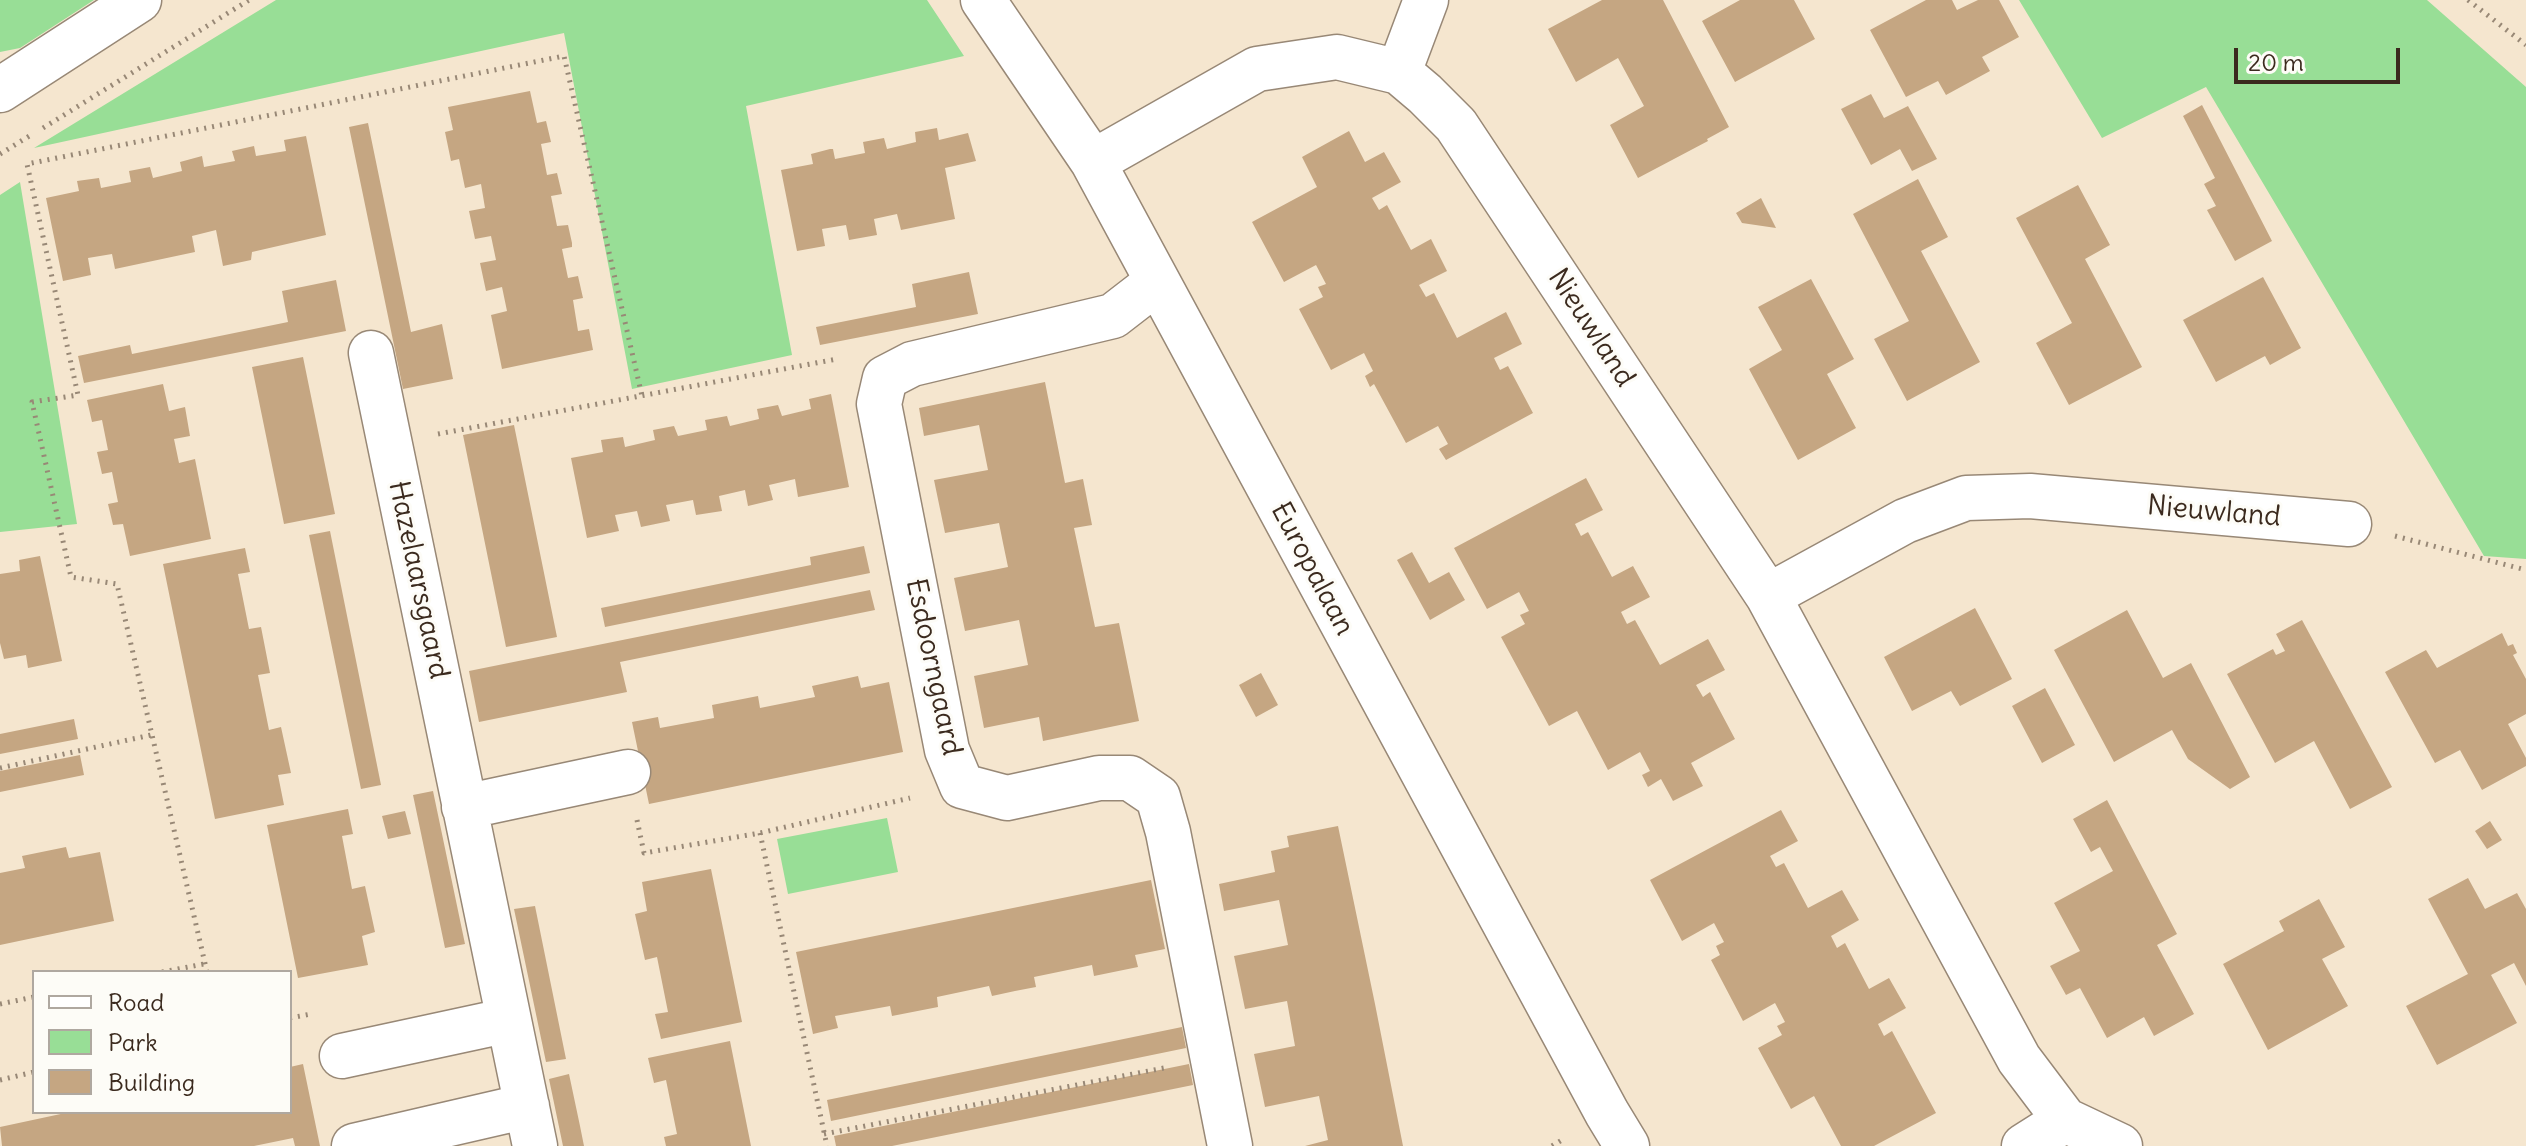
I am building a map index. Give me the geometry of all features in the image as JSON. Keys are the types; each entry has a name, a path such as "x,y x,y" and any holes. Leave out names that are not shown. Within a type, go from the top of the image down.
{"street":[{"path":"2,88 139,0"},
{"name":"Europalaan","path":"983,0 1093,162 1627,1146"},
{"path":"1399,72 1426,0"},
{"name":"Nieuwland","path":"1093,162 1257,69 1337,57 1399,72 1425,94 1456,125 1768,596 2019,1059 2065,1120 2120,1146"},
{"path":"885,378 912,364 1113,316 1157,282"},
{"name":"Hazelaarsgaard","path":"354,1146 531,1126 371,353"},
{"name":"Esdoorngaard","path":"885,378 879,404 947,750 962,786 1007,798 1099,778 1130,778 1158,797 1168,832 1230,1146"},
{"name":"Nieuwland","path":"1768,596 1905,521 1966,498 2030,496 2349,524"},
{"path":"464,807 628,772"},
{"path":"342,1056 509,1020"},
{"path":"2024,1146 2065,1120"}],"path":[{"path":"0,154 249,0"},
{"path":"2468,0 2526,45"},
{"path":"206,970 117,584 71,577 32,402 78,395 27,164 564,56 642,396"},
{"path":"389,442 845,357 885,378"},
{"path":"2349,524 2526,570"},
{"path":"0,768 151,735"},
{"path":"628,772 644,853 760,833 962,786"},
{"path":"760,833 827,1146"},
{"path":"173,970 205,964"},
{"path":"0,1004 32,997"},
{"path":"824,1134 1212,1059"},
{"path":"0,1080 32,1072"}],"green space":[{"path":"0,0 94,0 20,48 0,52"},
{"path":"276,0 927,0 964,56 746,106 792,355 632,389 564,33 34,148"},
{"path":"2019,0 2427,0 2526,87 2526,559 2484,556 2206,87 2102,138"},
{"path":"20,182 77,524 0,532 0,195"},
{"path":"887,818 898,872 788,894 777,839"}],"building":[{"path":"1602,0 1663,0 1729,127 1638,178 1610,125 1644,106 1618,58 1576,82 1548,29"},
{"path":"1740,0 1794,0 1815,39 1735,82 1702,21"},
{"path":"1926,0 1952,0 1957,10 1978,0 1999,0 2019,37 1982,57 1990,71 1946,95 1938,81 1906,97 1870,30"},
{"path":"530,91 537,123 546,121 551,142 541,144 547,175 557,173 562,194 551,196 557,226 568,225 572,243 572,247 562,249 568,278 578,276 583,298 573,300 578,331 589,329 593,350 502,369 491,315 507,311 502,287 486,291 480,263 496,260 491,236 475,239 469,211 485,208 481,184 465,188 459,159 451,161 445,132 453,130 448,107"},
{"path":"1871,94 1884,118 1908,106 1937,159 1912,171 1900,149 1871,165 1841,109"},
{"path":"2202,105 2272,241 2235,261 2207,210 2216,206 2204,184 2215,178 2183,116"},
{"path":"368,123 411,332 442,324 453,379 403,389 349,127"},
{"path":"937,128 939,140 968,133 976,161 945,168 955,219 901,230 897,214 874,219 877,235 849,240 846,225 822,229 825,246 797,251 781,170 813,164 811,154 830,149 833,149 835,159 865,153 863,142 884,138 887,149 916,142 915,132"},
{"path":"1349,131 1365,162 1384,152 1401,182 1372,198 1379,210 1387,205 1411,250 1431,239 1447,271 1419,285 1426,297 1434,293 1457,338 1506,312 1522,344 1494,358 1500,370 1508,366 1533,413 1446,460 1439,449 1448,444 1438,426 1406,443 1374,384 1370,387 1365,376 1373,371 1364,353 1331,370 1299,309 1323,297 1318,287 1326,284 1316,265 1284,282 1252,222 1317,187 1302,157"},
{"path":"306,136 326,235 252,252 251,260 223,266 216,230 192,236 195,252 115,269 112,254 88,258 91,275 63,281 46,198 79,191 77,181 99,178 101,188 131,182 129,171 150,167 153,178 182,171 180,162 202,156 204,167 235,161 232,151 254,146 256,156 286,151 284,140"},
{"path":"1918,179 1948,237 1921,251 1980,362 1907,401 1874,339 1909,321 1853,214"},
{"path":"2078,185 2110,245 2085,259 2142,367 2069,405 2036,343 2072,323 2016,218"},
{"path":"1761,198 1776,228 1742,223 1736,213"},
{"path":"969,272 978,314 820,345 816,327 916,307 912,284"},
{"path":"2263,277 2301,348 2270,365 2265,356 2216,382 2183,320"},
{"path":"1811,279 1854,359 1827,374 1856,428 1798,460 1749,369 1782,350 1758,307"},
{"path":"336,280 346,331 84,383 78,356 130,345 132,354 288,322 282,291"},
{"path":"303,357 335,514 284,524 252,367"},
{"path":"1045,382 1065,483 1083,479 1092,525 1074,528 1095,627 1119,623 1139,721 1043,741 1039,717 984,728 974,676 1028,665 1019,620 965,631 954,578 1008,567 999,523 945,533 934,480 988,470 979,425 924,436 919,408"},
{"path":"163,384 169,411 185,407 190,436 174,439 179,463 195,459 211,539 130,556 123,524 113,525 108,504 118,502 112,472 102,474 97,452 108,450 102,420 92,422 87,400"},
{"path":"831,394 849,487 798,497 795,479 769,485 773,500 748,506 745,490 719,496 722,511 696,515 693,500 666,505 670,521 641,527 637,511 615,515 619,531 587,538 571,458 603,452 601,440 623,437 625,447 655,440 653,430 674,426 678,436 707,430 705,420 727,416 730,426 759,419 757,409 778,405 782,416 811,409 809,399"},
{"path":"514,425 557,637 506,647 463,435"},
{"path":"1586,478 1603,510 1575,524 1581,536 1588,532 1612,577 1633,566 1650,597 1621,612 1627,624 1635,620 1660,665 1708,639 1725,670 1696,685 1703,697 1710,692 1735,739 1691,763 1703,786 1673,801 1661,779 1648,787 1642,775 1650,771 1640,752 1608,770 1577,711 1549,726 1501,637 1525,624 1520,615 1529,611 1519,592 1487,609 1454,548"},
{"path":"330,531 381,785 361,789 309,535"},
{"path":"864,546 870,573 605,627 601,608 811,565 810,557"},
{"path":"245,548 250,572 238,574 249,629 261,627 270,673 258,675 269,730 281,727 291,773 278,775 284,805 215,819 163,564"},
{"path":"1412,552 1429,583 1449,572 1465,600 1430,620 1397,560"},
{"path":"40,556 62,661 28,668 26,655 4,659 0,643 0,574 20,571 19,560"},
{"path":"870,590 875,610 620,662 627,692 479,722 469,671"},
{"path":"1975,608 2012,679 1960,706 1951,691 1912,711 1884,657"},
{"path":"2127,610 2163,678 2191,663 2250,777 2230,789 2188,759 2172,730 2114,762 2054,650"},
{"path":"2302,620 2392,787 2350,809 2314,741 2275,763 2227,674 2273,649 2276,655 2285,651 2276,634"},
{"path":"2502,633 2508,646 2513,644 2517,653 2513,655 2526,679 2526,714 2508,724 2526,758 2526,766 2482,790 2460,750 2435,763 2385,672 2426,650 2437,668"},
{"path":"1261,673 1278,705 1256,717 1239,685"},
{"path":"858,676 861,688 889,682 903,752 649,804 632,722 658,717 660,728 714,718 712,705 758,696 760,708 815,697 812,686"},
{"path":"2045,688 2075,745 2042,763 2012,706"},
{"path":"74,719 78,739 0,754 0,734"},
{"path":"80,755 84,775 0,792 0,771"},
{"path":"433,791 465,944 445,948 413,795"},
{"path":"2107,800 2177,934 2157,945 2194,1014 2154,1036 2144,1017 2107,1038 2080,988 2066,995 2050,966 2080,951 2054,903 2113,871 2100,847 2091,852 2073,819"},
{"path":"348,809 353,834 342,836 352,889 365,886 375,932 362,936 368,965 298,978 267,825"},
{"path":"1781,810 1798,841 1770,856 1776,867 1784,863 1808,908 1842,890 1859,920 1831,936 1837,948 1845,943 1869,989 1889,978 1906,1008 1878,1024 1884,1036 1892,1031 1936,1113 1874,1146 1841,1146 1814,1096 1791,1109 1758,1048 1782,1035 1777,1026 1785,1022 1775,1003 1743,1021 1711,960 1720,955 1716,946 1724,942 1714,923 1682,941 1650,880"},
{"path":"405,811 411,834 388,839 382,816"},
{"path":"2490,821 2502,840 2487,849 2475,831"},
{"path":"1338,826 1403,1146 1305,1146 1328,1140 1319,1096 1265,1107 1254,1054 1295,1046 1287,1001 1245,1009 1234,956 1288,945 1279,900 1224,911 1219,884 1275,872 1271,851 1289,847 1287,836"},
{"path":"66,847 69,858 100,852 114,921 0,945 0,873 25,868 22,856"},
{"path":"711,869 742,1022 661,1039 655,1014 668,1012 657,957 645,960 635,914 647,911 642,882"},
{"path":"2468,878 2485,909 2517,893 2526,909 2526,986 2514,963 2491,975 2517,1023 2437,1065 2406,1006 2468,974 2428,899"},
{"path":"1151,880 1165,949 1135,955 1138,967 1094,976 1092,965 1034,977 1036,987 992,996 989,986 937,997 938,1007 892,1016 890,1006 835,1016 838,1028 813,1034 796,952"},
{"path":"2319,899 2345,947 2322,959 2348,1006 2268,1050 2223,964 2284,931 2279,921"},
{"path":"535,906 566,1059 546,1062 514,909"},
{"path":"1182,1027 1186,1048 831,1121 827,1100"},
{"path":"730,1041 751,1146 666,1146 664,1137 677,1134 666,1080 654,1083 648,1058"},
{"path":"303,1064 320,1146 295,1146 293,1138 254,1146 2,1146 0,1127 61,1114 292,1114 292,1067"},
{"path":"1189,1064 1193,1085 892,1146 836,1146 834,1136"},
{"path":"569,1074 584,1146 563,1146 549,1079"}]}
